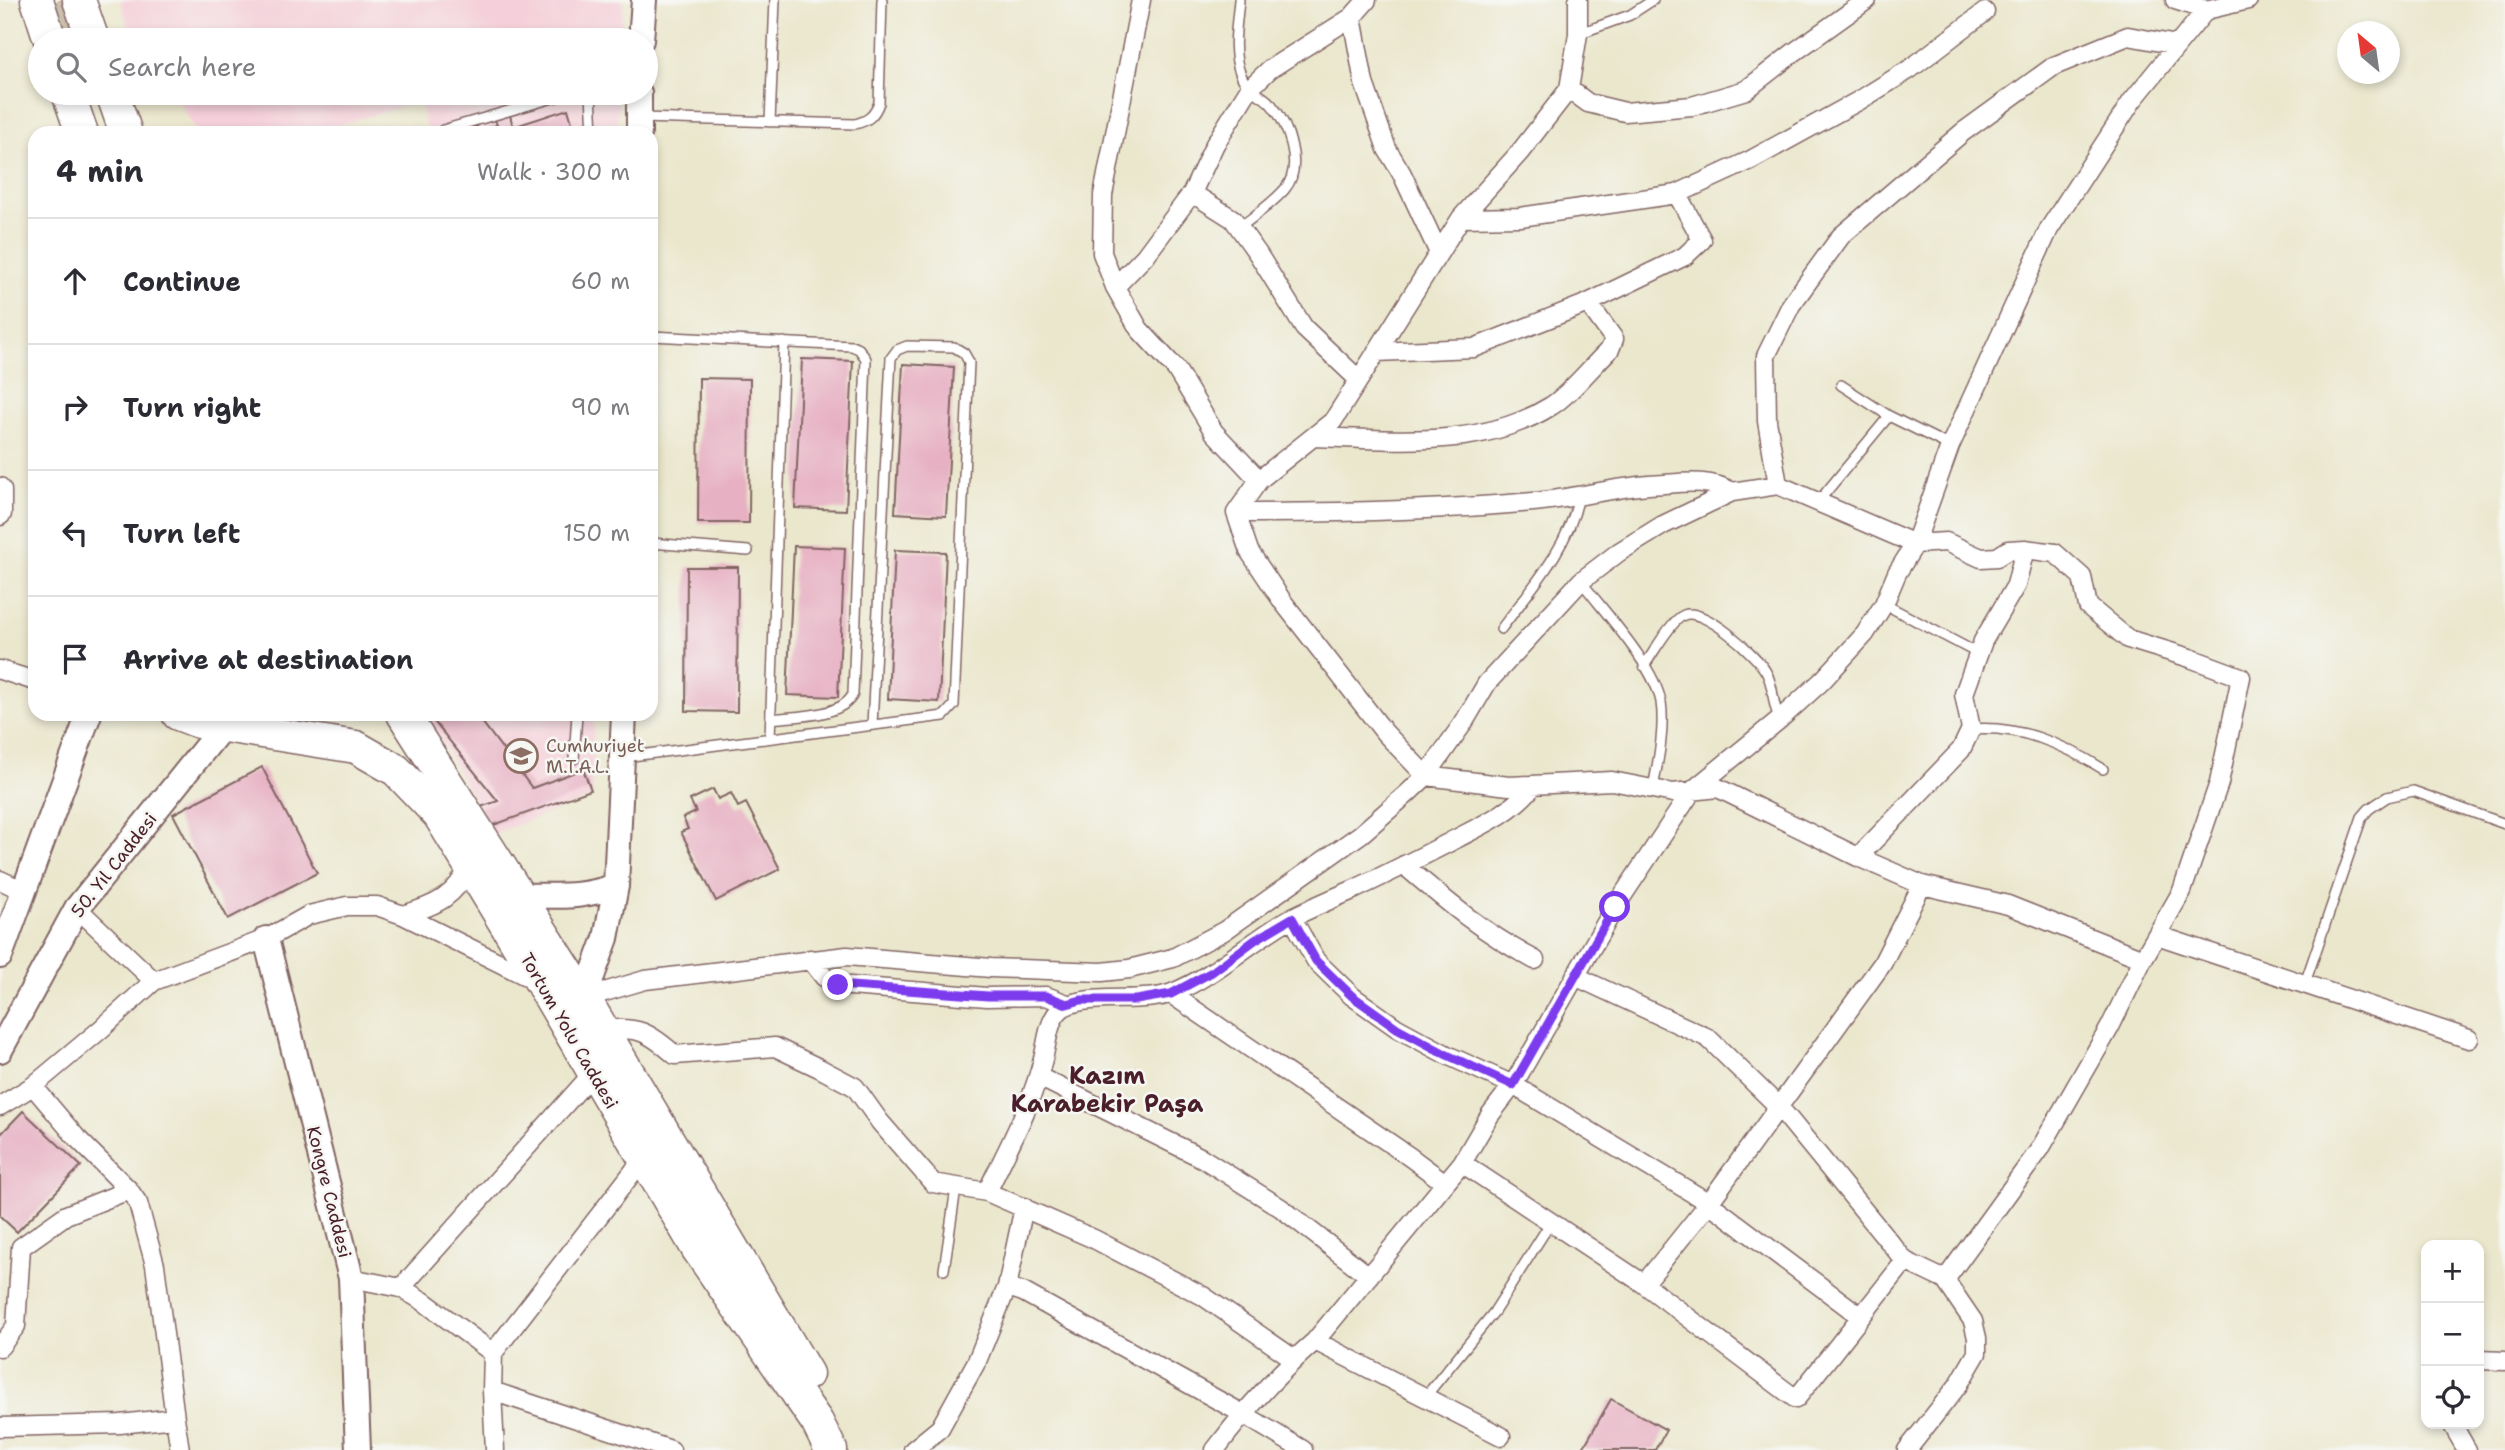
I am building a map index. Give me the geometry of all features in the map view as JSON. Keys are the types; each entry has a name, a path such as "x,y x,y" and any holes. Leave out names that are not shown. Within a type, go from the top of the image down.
{"highway":[{"path":"37,0 64,28"},
{"path":"75,28 79,0"},
{"path":"72,105 80,126"},
{"path":"98,105 105,126"},
{"path":"116,105 124,126"},
{"name":"Tortum Yolu Caddesi","path":"231,721 355,747 396,770 439,815 542,984 696,1248 817,1422 831,1450"},
{"name":"Tortum Yolu Caddesi","path":"407,721 584,998 853,1450"}],"street":[{"path":"642,28 644,0"},
{"path":"1142,0 1103,195 1102,253 1115,287 1139,329 1175,369 1214,432 1259,480"},
{"path":"1115,287 1145,256 1192,193 1215,144 1249,89 1270,69 1352,17 1367,0"},
{"path":"1236,513 1259,480 1333,421 1461,218 1520,152 1569,89 1578,34 1578,0"},
{"path":"1569,89 1588,103 1625,112 1692,106 1746,90 1867,0"},
{"path":"2175,0 2206,10 2248,0"},
{"path":"1215,1450 1243,1414 1294,1359 1315,1341 1462,1163 1490,1115 1513,1085 1615,907 1692,791 1822,681 1865,634 1884,604 1897,573 1916,544 1950,446 2049,229 2132,101 2206,10"},
{"path":"1461,218 1520,217 1677,194 1751,160 1860,100 1910,69 1985,12"},
{"path":"1352,17 1364,83 1387,149 1402,174 1439,253"},
{"path":"1778,485 1767,422 1766,356 1791,305 1841,236 1962,132 2054,66 2128,36 2177,45"},
{"path":"639,105 639,126"},
{"path":"1192,193 1233,219 1304,328 1359,380"},
{"path":"1376,352 1474,348 1588,303 1685,256 1702,240 1677,194"},
{"path":"1314,437 1430,440 1504,428 1553,405 1610,349 1614,339 1588,303"},
{"path":"1236,513 1441,510 1549,501 1632,486 1699,483 1719,484 1732,492"},
{"path":"584,998 645,980 847,956 991,968 1102,972 1129,969 1173,958 1224,932 1351,841 1426,776 1464,722 1487,683 1581,581 1619,552 1663,525 1732,492 1778,485 1916,544 1946,542 1981,558 1997,557 2008,550 2055,553 2082,577 2088,606 2128,639 2241,677 2219,783 2182,891 2143,959 2110,1027 2040,1149 1945,1280"},
{"path":"0,487 0,516"},
{"path":"1236,513 1249,551 1283,602 1385,733 1426,776 1532,786 1612,781 1673,793 1718,788 1858,857 1922,885 2008,905 2143,959"},
{"path":"1858,857 1961,750 1971,729 1964,694 1983,641 2016,586 2025,549"},
{"path":"0,670 28,679"},
{"path":"0,956 86,721"},
{"name":"50. Yıl Caddesi","path":"0,1050 78,908 225,721"},
{"path":"584,998 606,938 616,886 624,721"},
{"path":"987,1192 1039,1077 1055,1015 1067,1004 1081,1000 1136,1000 1171,994 1212,972 1255,940 1292,918 1496,818 1518,803 1532,786"},
{"path":"403,915 442,901 462,882 471,865"},
{"path":"1404,865 1457,911 1497,940 1535,960"},
{"path":"0,880 24,891"},
{"path":"1644,1284 1780,1108 1882,964 1922,885"},
{"path":"519,896 569,897 594,894 616,886"},
{"path":"0,1106 33,1086 154,981 266,939 309,915 347,906 377,906 403,915 542,984"},
{"path":"78,908 154,981"},
{"path":"1292,918 1316,961 1352,996 1397,1028 1447,1055 1513,1085 1709,1203 1860,1316"},
{"path":"2157,935 2469,1039"},
{"name":"Kongre Caddesi","path":"266,939 351,1278 358,1450"},
{"path":"810,959 824,977 838,985 988,996 1046,996 1067,1004"},
{"path":"1575,976 1709,1038 1780,1108 1905,1261 1945,1280 1973,1321 1978,1338 1977,1353 1959,1384 1907,1450"},
{"path":"1171,994 1445,1183"},
{"path":"603,1030 626,1028 654,1037 675,1055 775,1047 855,1087 880,1122 933,1183 987,1192 1094,1239 1203,1296 1294,1359"},
{"path":"401,1288 593,1073"},
{"path":"1039,1077 1202,1158 1281,1208 1369,1276"},
{"path":"33,1086 76,1137 129,1190 142,1215 155,1265 180,1450"},
{"path":"495,1450 493,1353 643,1159"},
{"path":"1462,1163 1644,1284 1796,1399 1905,1261"},
{"path":"0,1347 16,1326 21,1247 66,1215 129,1190"},
{"path":"914,1450 940,1427 977,1362 1007,1287 1024,1207"},
{"path":"351,1278 401,1288 493,1353"},
{"path":"1007,1287 1023,1292 1303,1450"},
{"path":"1315,1341 1500,1436"},
{"path":"2484,1360 2505,1361"},
{"path":"492,1391 671,1450"},
{"path":"0,1427 120,1424 175,1418"},
{"path":"2455,1429 2468,1450"}],"lane":[{"path":"770,122 775,0"},
{"path":"639,126 770,122 855,124 871,118 879,103 882,0"},
{"path":"1239,0 1236,57 1242,79 1249,89 1264,98 1281,120 1293,151 1292,173 1286,188 1239,228"},
{"path":"1578,34 1630,15 1653,0"},
{"path":"457,126 529,105"},
{"path":"592,105 593,126"},
{"path":"658,336 852,346 863,354 868,365 853,694 847,704 837,710 771,719"},
{"path":"770,738 784,342"},
{"path":"623,757 944,716 954,705 969,362 964,353 954,347 907,346 897,350 891,358 872,725"},
{"path":"1841,385 1889,416 1950,446"},
{"path":"1818,502 1889,416"},
{"path":"1500,629 1560,545 1576,515 1580,495"},
{"path":"658,544 748,551"},
{"path":"1581,581 1644,666 1661,702 1659,748 1653,789"},
{"path":"1884,604 1979,654"},
{"path":"1644,666 1676,620 1688,613 1699,614 1734,638 1761,664 1771,682 1773,704 1780,719"},
{"path":"574,759 577,721"},
{"path":"1971,729 1998,728 2019,732 2073,751 2103,769"},
{"path":"2305,983 2362,817 2369,809 2387,797 2413,791 2505,824"},
{"path":"944,1270 956,1188"},
{"path":"1425,1396 1494,1312 1551,1222"}],"shaded area":[{"path":"120,0 623,0 622,28 129,28"},
{"path":"181,105 406,105 336,126 193,126"},
{"path":"421,105 618,105 617,126 425,126"},
{"name":"Cumhuriyet M.T.A.L.","path":"430,721 594,721 592,797 493,834"}],"building":[{"path":"568,109 573,126 516,126"},
{"path":"510,115 513,126 494,126 497,125 495,120"},
{"path":"802,359 853,361 846,510 795,508"},
{"path":"903,364 954,367 946,516 895,513"},
{"path":"699,378 750,379 749,523 698,523"},
{"path":"794,546 845,548 838,697 787,695"},
{"path":"895,550 946,552 939,702 888,699"},
{"path":"687,567 738,567 737,712 686,711"},
{"path":"434,721 481,721 532,788 583,769 591,790 488,827 480,807 498,801"},
{"path":"262,767 317,873 228,919 173,814"},
{"path":"713,789 718,799 731,793 738,807 746,803 780,869 716,901 681,832 688,829 683,818 696,812 690,800"},
{"path":"23,1111 81,1166 17,1232 0,1216 0,1135"},
{"path":"1611,1399 1666,1430 1655,1450 1582,1450"}],"tunnel":[{"path":"59,0 71,28"}],"place":[{"name":"Cumhuriyet M.T.A.L.","path":"521,756"}],"district":[{"name":"Kazım Karabekir Paşa","path":"1107,1090"}],"route":[{"path":"838,985 988,996 1046,996 1067,1004 1081,1000 1136,1000 1171,994 1212,972 1255,940 1292,918 1316,961 1352,996 1397,1028 1447,1055 1513,1085 1615,907"}]}
